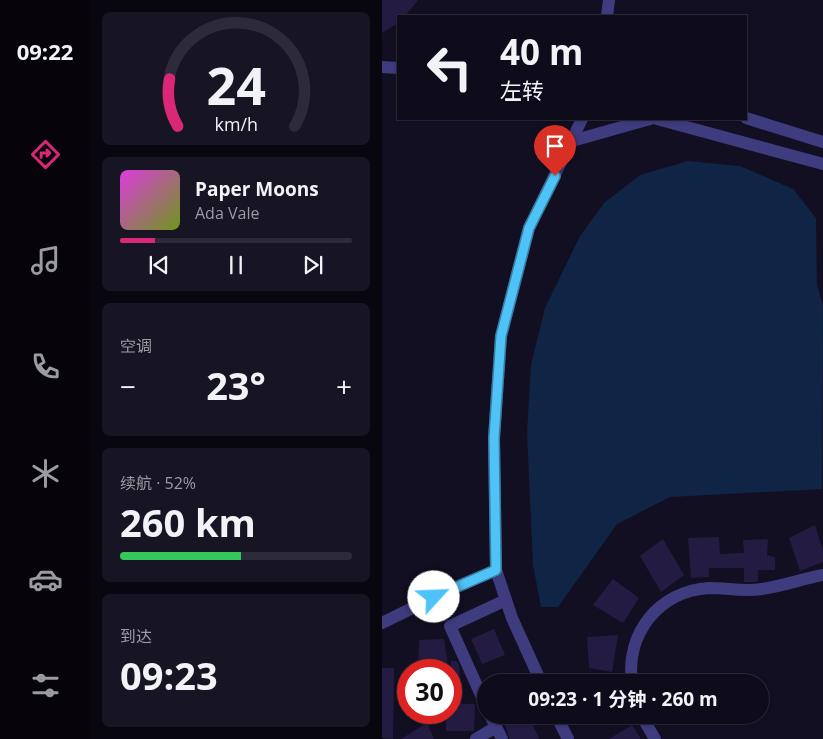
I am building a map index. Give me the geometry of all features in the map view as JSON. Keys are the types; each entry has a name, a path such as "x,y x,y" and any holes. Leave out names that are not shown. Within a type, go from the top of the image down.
{"street":[{"path":"608,15 609,0"},
{"path":"382,67 397,68"},
{"path":"747,118 822,142"},
{"path":"538,674 506,600 496,570 494,438 501,336 529,228 582,120"},
{"path":"572,141 646,120"},
{"path":"662,120 822,164"},
{"path":"382,623 451,589 496,570"},
{"path":"630,674 629,666 635,641 644,622 660,606 674,596 708,588 763,589 822,576"},
{"path":"477,686 450,626 506,600"},
{"path":"560,724 568,739"},
{"path":"646,724 655,739"},
{"path":"476,739 499,733"}],"water":[{"path":"688,161 740,166 793,189 816,218 817,285 823,305 822,489 670,497 617,524 558,607 541,607 533,565 527,433 531,365 545,308 580,236 604,203 640,175"}],"building":[{"path":"382,0 418,0 406,15 397,15 397,24 382,33"},
{"path":"815,525 823,551 823,562 800,571 789,538"},
{"path":"719,537 720,554 744,553 743,540 768,539 767,555 775,557 775,570 758,570 758,581 755,582 744,582 744,568 709,568 709,577 691,578 688,538"},
{"path":"663,539 684,575 661,592 640,556"},
{"path":"613,579 639,598 623,623 593,605"},
{"path":"494,629 505,655 482,664 471,639"},
{"path":"618,635 612,672 589,668 587,637"},
{"path":"444,639 447,659 418,659 419,640"},
{"path":"382,668 394,668 393,739 382,738"},
{"path":"462,704 475,704 474,731 446,731 446,724 462,724"},
{"path":"427,724 434,739 401,739"},
{"path":"504,724 533,724 539,739 510,739"},
{"path":"632,725 641,739 609,739"}],"route":[{"path":"434,597 496,570 494,438 501,336 529,228 555,176"}]}
